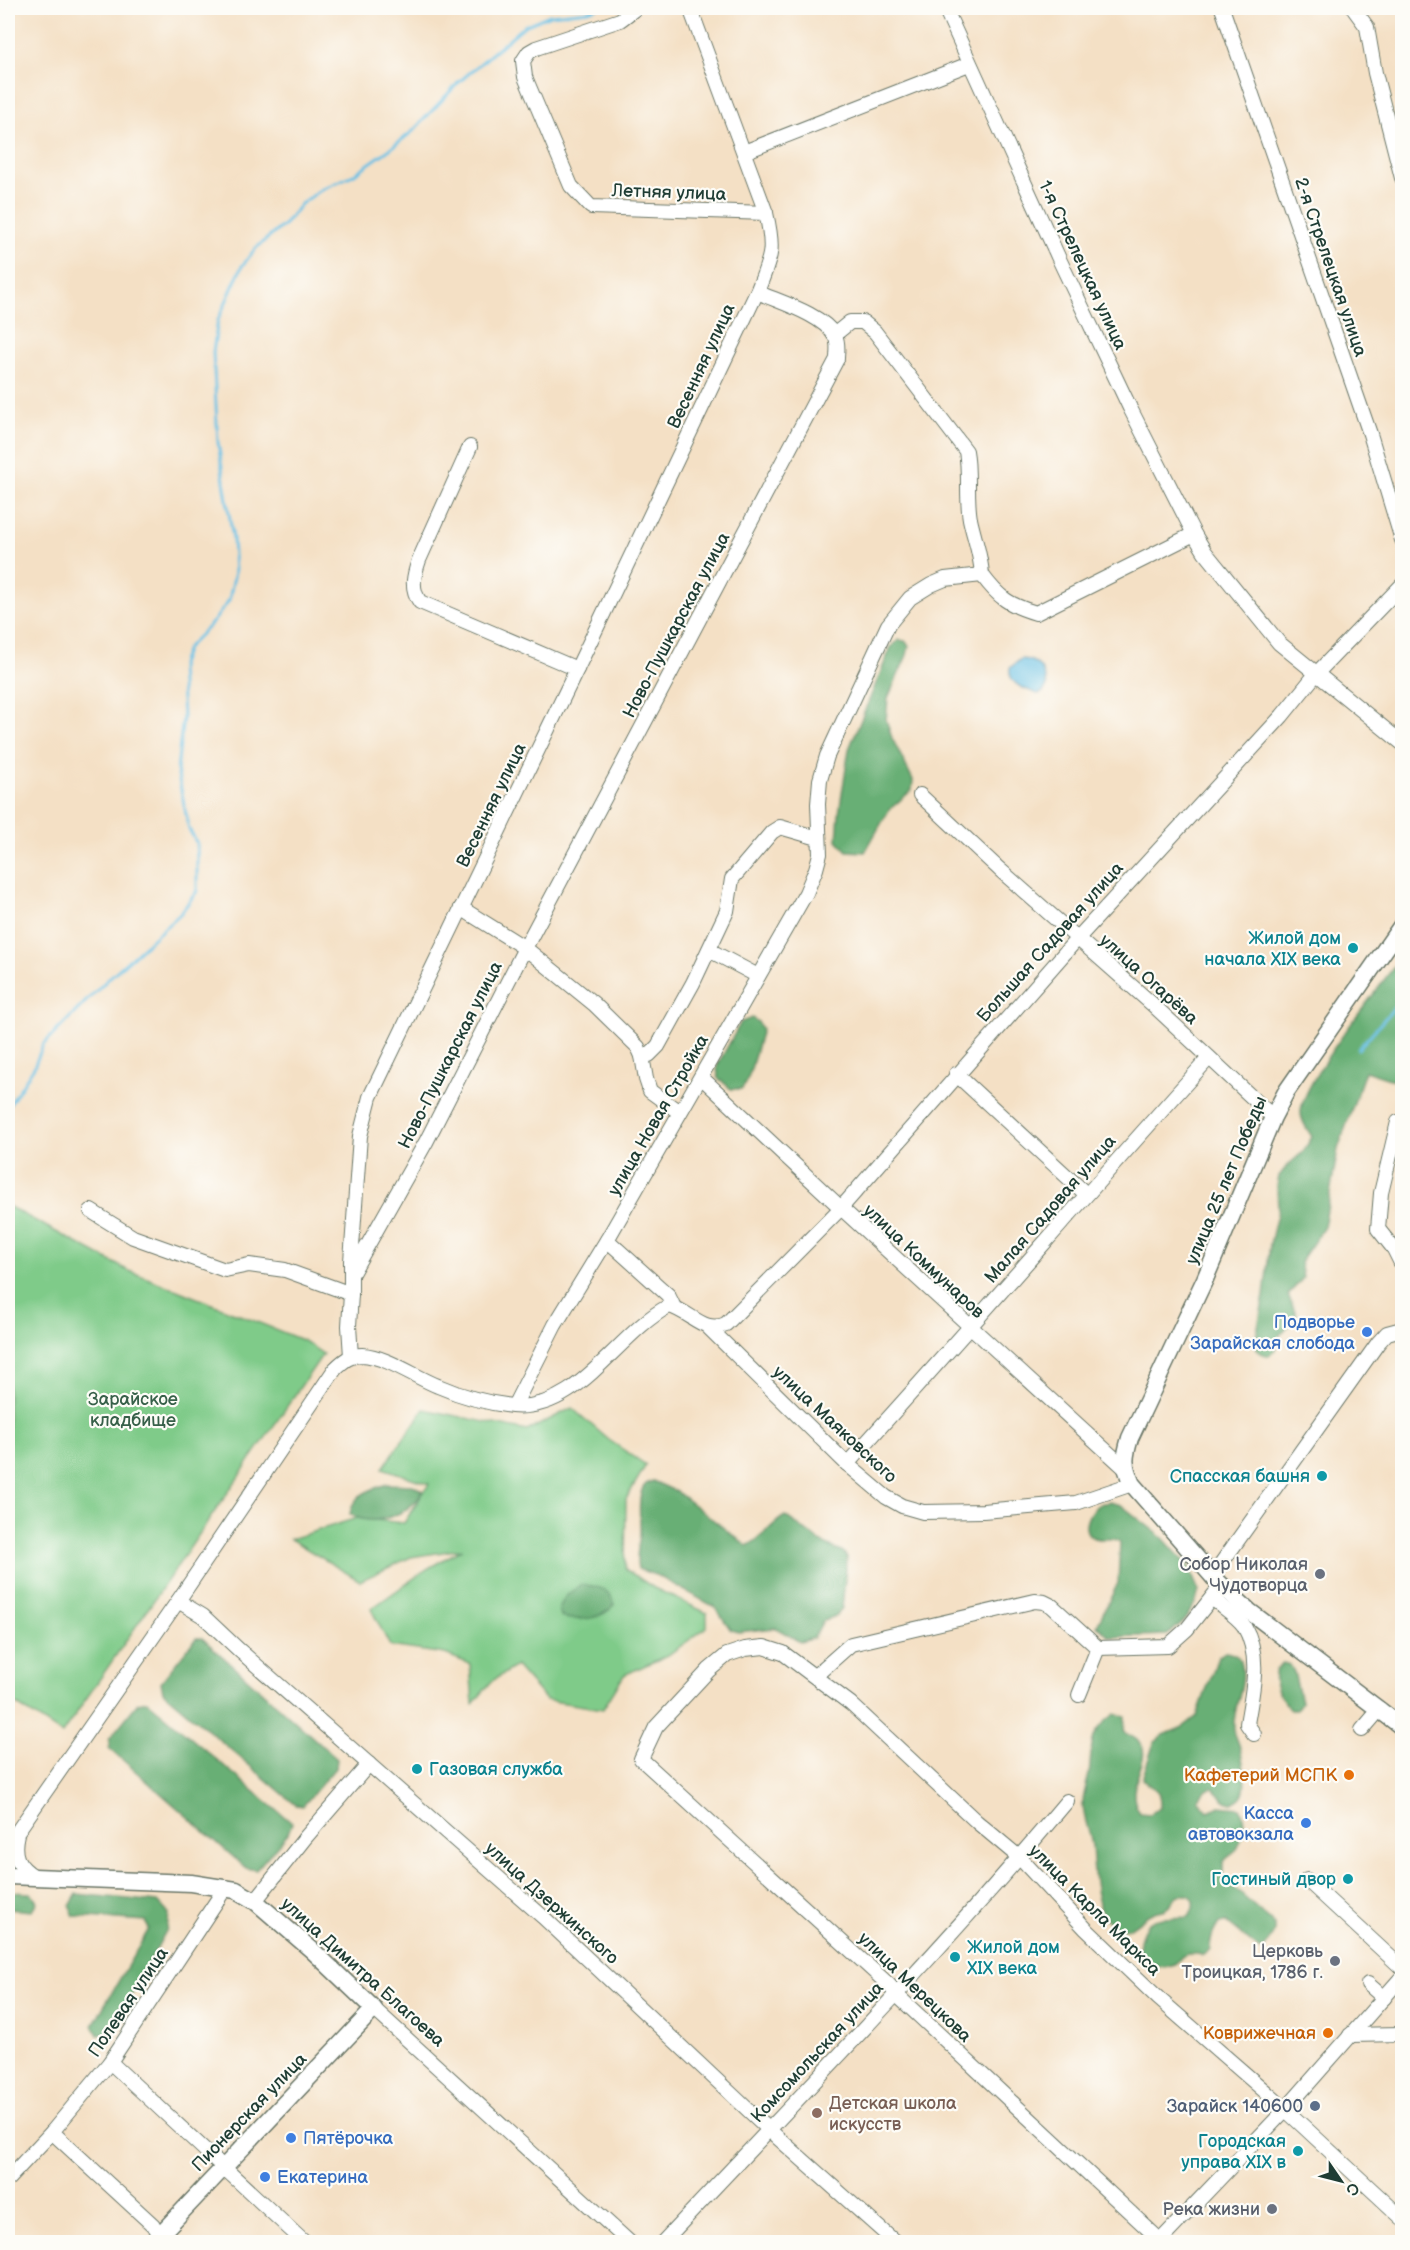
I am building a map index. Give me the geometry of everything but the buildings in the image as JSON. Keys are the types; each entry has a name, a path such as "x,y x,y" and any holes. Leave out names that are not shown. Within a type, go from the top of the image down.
{"main road":[{"name":"улица 25 лет Победы","path":"1129,1477 1124,1457 1130,1438 1204,1279 1273,1117 1286,1092 1318,1044 1402,925"},
{"path":"1129,1477 1216,1587 1402,1727"},
{"name":"улица Димитра Благоева","path":"8,1876 191,1883 226,1887 244,1893 313,1951 374,2009"},
{"name":"Пионерская улица","path":"160,2240 223,2167 374,2009"}],"street":[{"name":"Летняя улица","path":"636,8 620,20 536,48 529,52 523,61 525,77 571,186 591,207 766,213"},
{"path":"690,8 766,213 772,239 772,252 756,292 816,318 834,335 850,322 863,322 875,332 966,451 969,467 969,517 981,559 982,575 1001,598 1014,607 1036,614 1194,534"},
{"name":"1-я Стрелецкая улица","path":"945,8 1130,408 1205,552 1279,643 1402,743"},
{"name":"2-я Стрелецкая улица","path":"1222,8 1370,434 1402,540"},
{"path":"1353,8 1367,27"},
{"path":"1366,8 1367,27 1376,73 1402,178"},
{"path":"744,152 969,64"},
{"name":"Весенняя улица","path":"351,1356 349,1326 351,1275 360,1136 370,1097 756,292"},
{"name":"Ново-Пушкарская улица","path":"351,1275 426,1142 525,948 837,359 837,344 834,335"},
{"path":"470,447 419,560 413,578 415,595 420,602 577,669"},
{"name":"улица Новая Стройка","path":"514,1406 555,1325 607,1240 806,893 820,854 818,804 820,780 827,756 888,625 910,598 931,585 945,579 982,575"},
{"name":"Большая Садовая улица","path":"708,1328 717,1328 726,1324 841,1208 956,1074 1077,939 1282,716 1316,674 1402,585"},
{"name":"улица Огарёва","path":"921,795 999,869 1273,1117"},
{"path":"642,1056 649,1055 658,1046 709,950 727,911 732,879 772,832 780,827 818,838"},
{"path":"461,908 525,948 594,1004 638,1047 650,1091 679,1112"},
{"path":"709,950 758,976"},
{"name":"Малая Садовая улица","path":"847,1464 971,1328 1086,1194 1209,1058"},
{"path":"956,1074 1086,1194"},
{"name":"улица Коммунаров","path":"701,1077 1129,1477"},
{"path":"1398,1122 1381,1193 1378,1229 1394,1249 1402,1265"},
{"path":"91,1210 134,1237 225,1270 249,1265 285,1270 351,1294"},
{"path":"8,1845 178,1600 334,1369 351,1356 364,1355 466,1396 514,1406 544,1403 566,1394 636,1330 672,1303 668,1295 607,1240"},
{"name":"улица Маяковского","path":"669,1306 679,1309 708,1328 847,1464 886,1497 902,1506 923,1512 983,1511 1076,1503 1129,1477"},
{"path":"815,1676 851,1644 1035,1601 1052,1606 1098,1648 1168,1646 1187,1629 1216,1587 1218,1569 1378,1343 1387,1333 1402,1329"},
{"path":"1216,1587 1244,1625 1252,1648 1256,1670 1247,1724 1254,1734"},
{"name":"улица Дзержинского","path":"178,1600 203,1616 543,1917 894,2242"},
{"name":"улица Карла Маркса","path":"641,1759 656,1727 709,1670 727,1655 745,1649 764,1647 783,1653 851,1704 977,1822 1020,1858 1086,1929 1150,1990 1402,2218"},
{"path":"1079,1695 1098,1648"},
{"path":"1362,1730 1380,1709"},
{"name":"улица Мерецкова","path":"641,1759 890,1985 1161,2242"},
{"path":"255,1901 305,1838 369,1764"},
{"name":"Комсомольская улица","path":"663,2242 897,1994 1020,1858 1067,1801"},
{"path":"17,1832 14,1847 16,1858 20,1865 35,1877"},
{"path":"1307,1880 1402,1968"},
{"name":"Полевая улица","path":"8,2179 52,2132 110,2062 226,1887"},
{"path":"1161,2242 1285,2110 1402,1977"},
{"path":"1368,1984 1384,1998"},
{"name":"улица Димитра Благоева","path":"374,2009 629,2242"},
{"path":"1350,2035 1402,2034"},
{"path":"110,2062 304,2242"},
{"path":"52,2132 153,2225 160,2240"}],"green space":[{"path":"899,640 905,641 909,646 888,698 886,720 892,738 913,780 912,790 889,810 865,852 847,851 837,840 849,749 891,647"},
{"path":"1402,956 1402,1083 1365,1071 1338,1149 1324,1227 1300,1262 1303,1278 1288,1295 1297,1316 1278,1337 1276,1349 1269,1356 1263,1354 1259,1352 1255,1342 1264,1296 1270,1244 1278,1210 1279,1176 1303,1152 1312,1137 1301,1114 1305,1097 1328,1056"},
{"path":"752,1018 762,1029 749,1076 742,1089 731,1089 718,1078 717,1066 741,1022"},
{"name":"Зарайское кладбище","path":"8,1206 127,1270 302,1340 323,1354 62,1734 8,1699"},
{"path":"572,1408 609,1440 646,1465 626,1499 625,1569 654,1588 707,1613 707,1627 668,1655 624,1675 603,1709 546,1700 516,1666 492,1681 473,1704 470,1664 445,1654 390,1646 371,1609 427,1569 462,1549 411,1557 360,1581 290,1539 357,1518 404,1523 429,1484 383,1468 424,1409 527,1431"},
{"path":"653,1481 677,1492 747,1546 785,1516 826,1545 842,1551 847,1557 842,1608 837,1615 822,1622 814,1638 800,1642 776,1628 738,1632 731,1630 715,1607 658,1576 638,1569 639,1506 644,1486"},
{"path":"387,1484 413,1485 423,1491 410,1507 391,1517 369,1520 350,1514 359,1497"},
{"path":"1109,1502 1121,1505 1163,1538 1188,1566 1199,1591 1195,1604 1184,1621 1167,1635 1109,1637 1097,1625 1118,1583 1120,1542 1092,1537 1086,1529 1086,1524 1096,1507"},
{"path":"580,1585 597,1587 606,1591 614,1605 609,1610 590,1618 561,1617 559,1609 565,1597"},
{"path":"196,1638 202,1638 337,1759 336,1767 303,1806 296,1805 163,1692 161,1682"},
{"path":"1225,1652 1236,1655 1242,1665 1243,1673 1234,1730 1243,1764 1244,1790 1243,1795 1232,1803 1226,1801 1213,1788 1204,1792 1198,1800 1208,1811 1220,1806 1240,1808 1244,1824 1242,1836 1235,1852 1223,1862 1223,1878 1274,1924 1274,1932 1264,1949 1259,1949 1226,1922 1219,1923 1212,1936 1210,1950 1203,1955 1185,1955 1170,1966 1154,1965 1139,1949 1144,1929 1149,1923 1162,1918 1189,1917 1193,1903 1187,1895 1177,1896 1166,1909 1153,1912 1126,1929 1108,1922 1096,1891 1092,1846 1083,1807 1094,1737 1103,1724 1115,1714 1125,1717 1124,1732 1138,1741 1143,1750 1135,1783 1135,1803 1140,1813 1150,1814 1160,1808 1156,1789 1142,1779 1154,1743 1164,1735 1183,1727 1197,1716 1218,1657"},
{"path":"1283,1663 1290,1665 1294,1672 1301,1702 1297,1709 1291,1709 1287,1705 1276,1686 1275,1673"},
{"path":"147,1701 292,1823 288,1833 256,1870 246,1868 109,1748 109,1739 138,1703"},
{"path":"8,1892 31,1893 37,1902 32,1911 8,1909"},
{"path":"77,1894 158,1902 169,1914 167,1929 111,2033 98,2035 93,2025 149,1929 146,1921 74,1916 70,1906"}],"water":[{"path":"1021,659 1032,661 1040,667 1047,686 1043,692 1038,694 1018,686 1012,679 1010,668"}],"waterway":[{"path":"8,1107 34,1067 43,1045 109,978 180,914 197,891 197,844 189,829 177,770 183,717 180,667 187,648 214,621 229,600 235,572 233,539 218,442 213,352 218,320 242,266 256,248 285,224 301,204 322,189 353,175 413,131 459,82 524,26 550,15 597,8"},
{"path":"1358,1049 1402,999"}],"place":[{"name":"Жилой дом начала XIX века","path":"1353,948"},
{"name":"Подворье Зарайская слобода","path":"1367,1332"},
{"name":"Спасская башня","path":"1322,1476"},
{"name":"Собор Николая Чудотворца","path":"1320,1574"},
{"name":"Газовая служба","path":"417,1769"},
{"name":"Кафетерий МСПК","path":"1349,1775"},
{"name":"Касса автовокзала","path":"1306,1823"},
{"name":"Гостиный двор","path":"1348,1879"},
{"name":"Жилой дом XIX века","path":"955,1957"},
{"name":"Церковь Троицкая, 1786 г.","path":"1335,1961"},
{"name":"Коврижечная","path":"1328,2033"},
{"name":"Зарайск 140600","path":"1315,2106"},
{"name":"Детская школа искусств","path":"817,2113"},
{"name":"Пятёрочка","path":"291,2138"},
{"name":"Городская управа XIX в","path":"1298,2151"},
{"name":"Екатерина","path":"265,2177"},
{"name":"Река жизни","path":"1272,2209"}]}
